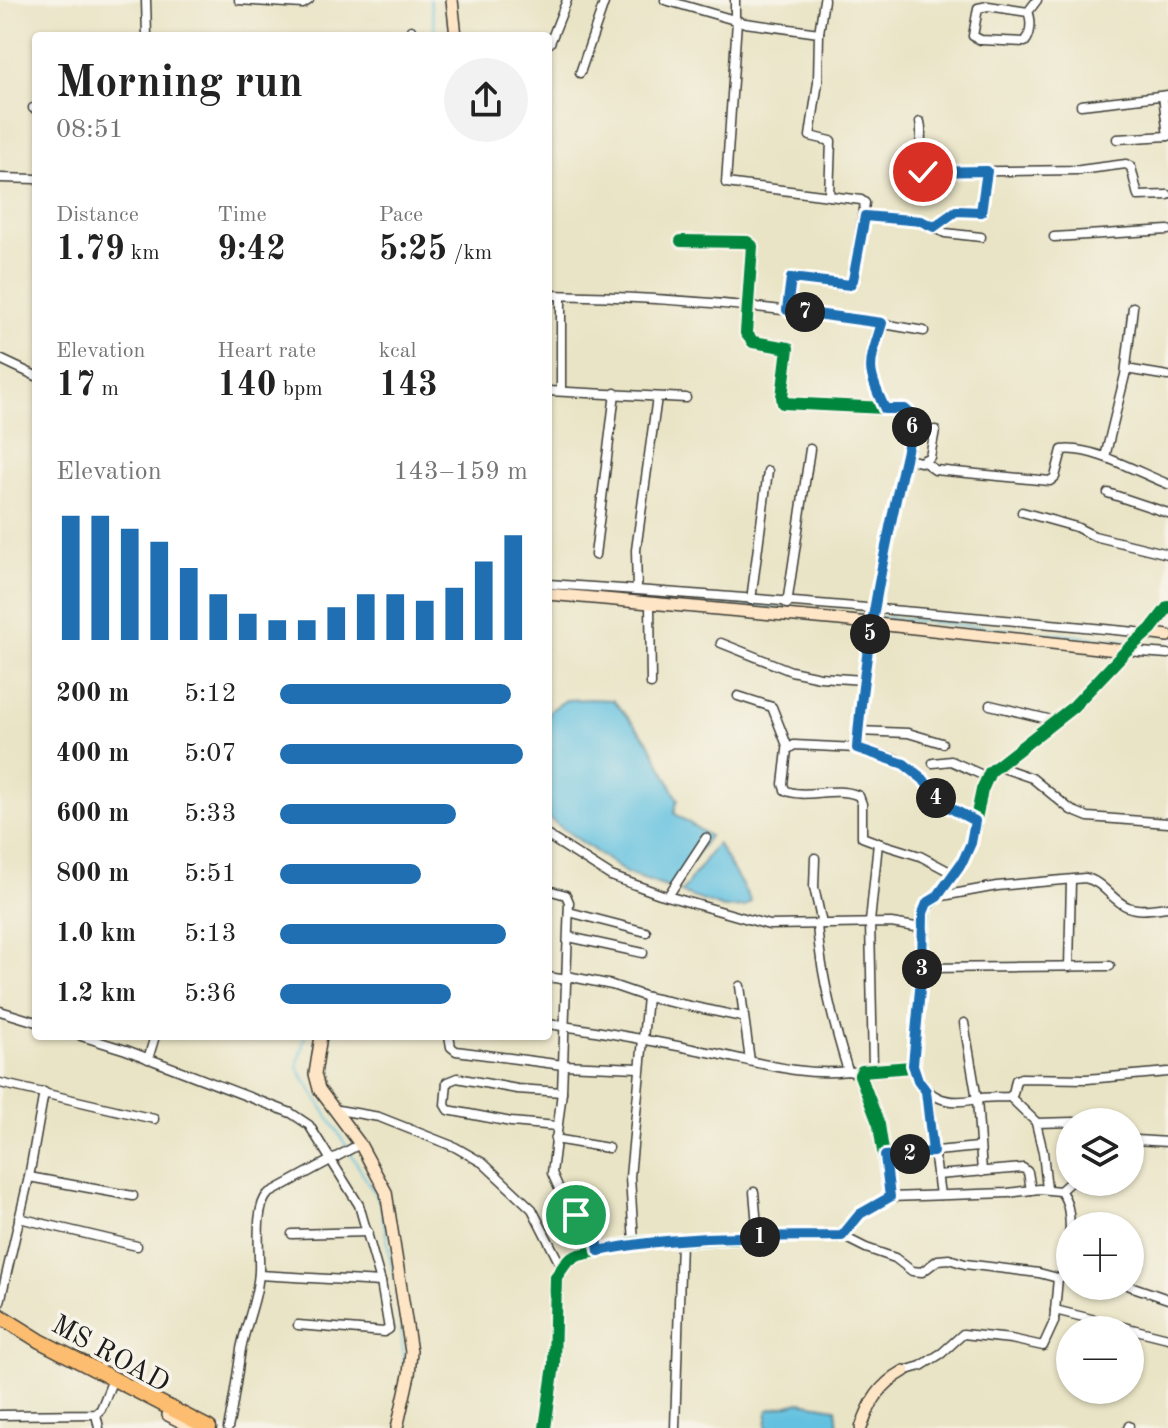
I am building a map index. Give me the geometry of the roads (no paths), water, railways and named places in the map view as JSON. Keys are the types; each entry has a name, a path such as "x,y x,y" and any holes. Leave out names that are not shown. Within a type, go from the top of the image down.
{"highway":[{"path":"3,1317 40,1341 209,1428"}],"street":[{"path":"146,0 147,32"},
{"path":"239,0 303,4 309,0"},
{"path":"452,0 456,32"},
{"path":"552,38 567,0"},
{"path":"580,73 605,0"},
{"path":"665,0 736,21 819,33"},
{"path":"735,0 726,183 865,203 850,285 791,278 787,310"},
{"path":"824,0 819,33 818,82 810,136 831,141 829,196"},
{"path":"1028,12 1037,0"},
{"path":"988,6 1028,12 1029,37 1025,42 981,40 973,36 978,8 988,6"},
{"path":"1081,105 1165,96 1168,136 1117,139"},
{"path":"920,122 922,131 918,159 921,171 1080,170 1126,164 1131,167 1138,196 1168,195"},
{"path":"934,227 956,211 981,212 987,171"},
{"path":"0,178 32,179"},
{"path":"865,216 921,221 945,233 981,237"},
{"path":"1054,237 1168,230"},
{"path":"681,241 750,244 753,250 745,328 749,340 788,348 783,403 905,409 912,415 912,429 872,624 857,748"},
{"path":"552,295 615,296 747,305 924,331"},
{"path":"561,296 561,391"},
{"path":"1105,457 1126,369 1133,307"},
{"path":"882,323 870,361 871,379 885,409"},
{"path":"0,359 32,373"},
{"path":"1126,369 1168,376"},
{"path":"552,391 686,398"},
{"path":"595,555 615,393"},
{"path":"637,590 636,550 657,397"},
{"path":"923,461 930,457 935,430"},
{"path":"787,604 810,449"},
{"path":"905,458 923,461 935,470 1050,481 1055,477 1062,450 1070,449 1105,457 1168,484"},
{"path":"751,600 768,471"},
{"path":"1108,493 1168,513"},
{"path":"1022,512 1076,527 1087,534 1168,554"},
{"path":"552,584 787,604 875,608 1168,636"},
{"path":"552,594 1168,654"},
{"path":"650,602 651,684"},
{"path":"940,1195 926,1091 913,1065 925,908 954,874 971,843 987,777 1073,707 1168,607"},
{"path":"721,643 791,671 863,680"},
{"path":"738,696 772,707 788,748 783,784 785,790 793,793 840,790 859,796 862,804 862,837 920,856 954,874"},
{"path":"990,705 1056,721"},
{"path":"858,731 908,733 942,743"},
{"path":"788,748 794,745 857,748 904,764 923,779 941,803 975,821"},
{"path":"933,763 951,761 987,777"},
{"path":"997,766 1032,778 1076,813 1088,817 1168,823"},
{"path":"668,896 706,838"},
{"path":"552,839 611,876 769,925 870,922 922,928"},
{"path":"873,1068 870,922 878,843"},
{"path":"815,858 814,887 820,924 820,961 827,998 854,1072 860,1078 879,1125 890,1197"},
{"path":"1069,967 1071,880"},
{"path":"937,897 997,886 1094,880 1133,909 1168,907"},
{"path":"552,891 566,895 569,902 562,1092 552,1173 569,1211 593,1221 599,1251"},
{"path":"569,912 646,932"},
{"path":"569,937 643,953"},
{"path":"922,968 1110,966"},
{"path":"552,977 612,985 647,997 742,1017"},
{"path":"740,986 750,1061"},
{"path":"634,1243 630,1177 647,997"},
{"path":"0,1011 32,1021"},
{"path":"964,1023 977,1099 982,1172"},
{"path":"552,1024 642,1038 830,1074 913,1065"},
{"path":"93,1040 300,1117 309,1125 359,1205 381,1282 389,1327 386,1332 298,1325"},
{"path":"148,1059 154,1040"},
{"path":"320,1040 315,1074 319,1089 338,1110 356,1146 386,1192 411,1352 397,1428"},
{"path":"450,1040 456,1051 563,1065 639,1068"},
{"path":"1010,1097 1016,1080 1021,1078 1073,1080 1168,1072"},
{"path":"557,1126 511,1122 448,1110 445,1105 447,1082 457,1078 517,1089 562,1092"},
{"path":"0,1083 154,1119"},
{"path":"926,1091 954,1103 1010,1097 1036,1122 1056,1122"},
{"path":"0,1302 29,1177 44,1092"},
{"path":"338,1110 379,1117 455,1147 483,1163 532,1209 561,1266"},
{"path":"1036,1122 1047,1189"},
{"path":"555,1139 608,1148"},
{"path":"1144,1140 1168,1142"},
{"path":"228,1428 259,1275 263,1199 356,1146"},
{"path":"885,1156 978,1147"},
{"path":"937,1175 1023,1168 1028,1172 1031,1190"},
{"path":"29,1177 133,1196"},
{"path":"842,1236 860,1214 890,1197 1056,1190"},
{"path":"754,1192 758,1237"},
{"path":"19,1218 137,1246"},
{"path":"292,1234 368,1232"},
{"path":"545,1428 554,1365 556,1277 561,1266 579,1255 634,1243 842,1236 895,1258 912,1271 922,1272 938,1260 949,1259 965,1264 1056,1275"},
{"path":"675,1428 681,1241"},
{"path":"259,1275 381,1282"},
{"path":"1144,1291 1168,1299"},
{"path":"861,1428 870,1402 886,1382 942,1353 963,1334 1043,1346 1051,1332 1058,1300"},
{"path":"1055,1310 1168,1338"},
{"path":"3,1317 218,1428"},
{"name":"MS ROAD","path":"3,1317 34,1343 193,1428"},
{"path":"0,1415 96,1414 111,1384"},
{"path":"96,1414 99,1428"}],"water":[{"path":"566,700 613,700 649,742 678,799 674,813 709,836 672,889 626,873 552,821 552,709"},
{"path":"717,843 751,901 745,907 724,908 681,893"},
{"path":"800,1402 836,1408 838,1428 766,1428 768,1410"}],"waterway":[{"path":"430,0 435,32"},
{"path":"697,602 867,616"},
{"path":"879,617 1129,641"},
{"path":"304,1040 297,1067 347,1147"},
{"path":"350,1152 381,1205 394,1280"},
{"path":"400,1314 404,1371"}]}
